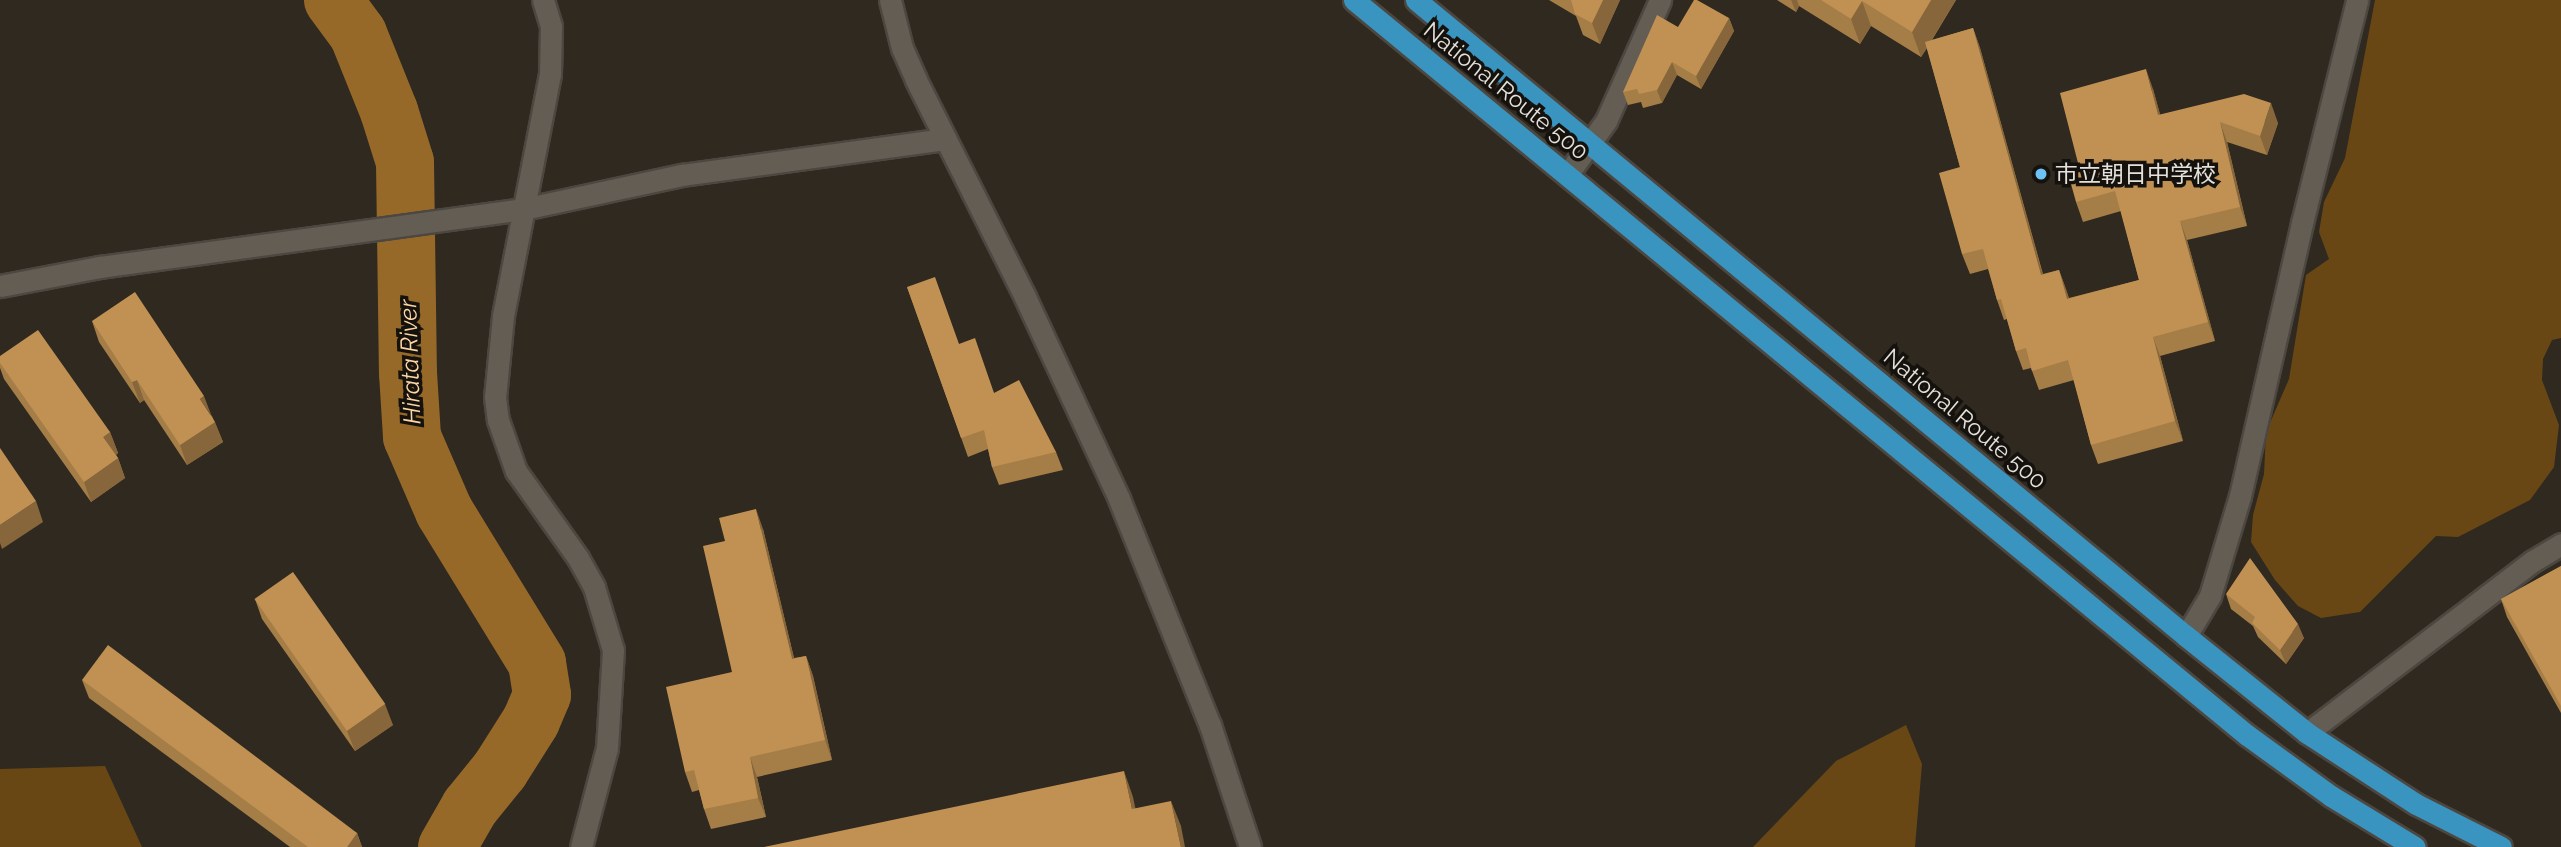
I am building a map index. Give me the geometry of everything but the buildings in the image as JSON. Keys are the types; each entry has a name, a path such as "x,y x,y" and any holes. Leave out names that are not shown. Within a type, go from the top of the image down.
{"highway":[{"name":"National Route 500","path":"1354,0 2247,735 2331,796 2415,847"},
{"name":"National Route 500","path":"1416,0 2307,733 2416,804 2501,847"}],"street":[{"path":"543,0 551,27 550,74 498,355 495,397 498,420 516,471 571,548 594,587 612,650 607,748 582,847"},
{"path":"890,0 902,48 944,139 1025,297 1119,499 1210,725 1250,847"},
{"path":"1567,175 1592,144 1606,121 1660,0"},
{"path":"2186,636 2210,596 2240,496 2302,223 2357,0"},
{"path":"0,286 100,267 523,209 682,175 944,139"},
{"path":"2307,733 2533,561 2561,544"}],"shaded area":[{"path":"2375,0 2561,0 2561,338 2552,340 2543,359 2542,380 2559,425 2554,467 2530,500 2458,537 2436,536 2360,612 2321,618 2298,606 2275,580 2251,542 2253,515 2264,474 2266,432 2289,379 2306,275 2329,259 2319,232 2324,202 2345,158"},
{"path":"1906,725 1922,764 1915,847 1753,847 1836,761"},
{"path":"105,766 142,847 0,847 0,769"}],"waterway":[{"name":"Hirata River","path":"333,0 358,34 389,111 405,162 408,373 412,437 444,511 537,663 542,695 531,721 500,770 470,807 447,847"}],"place":[{"name":"市立朝日中学校","path":"2041,174"}]}
